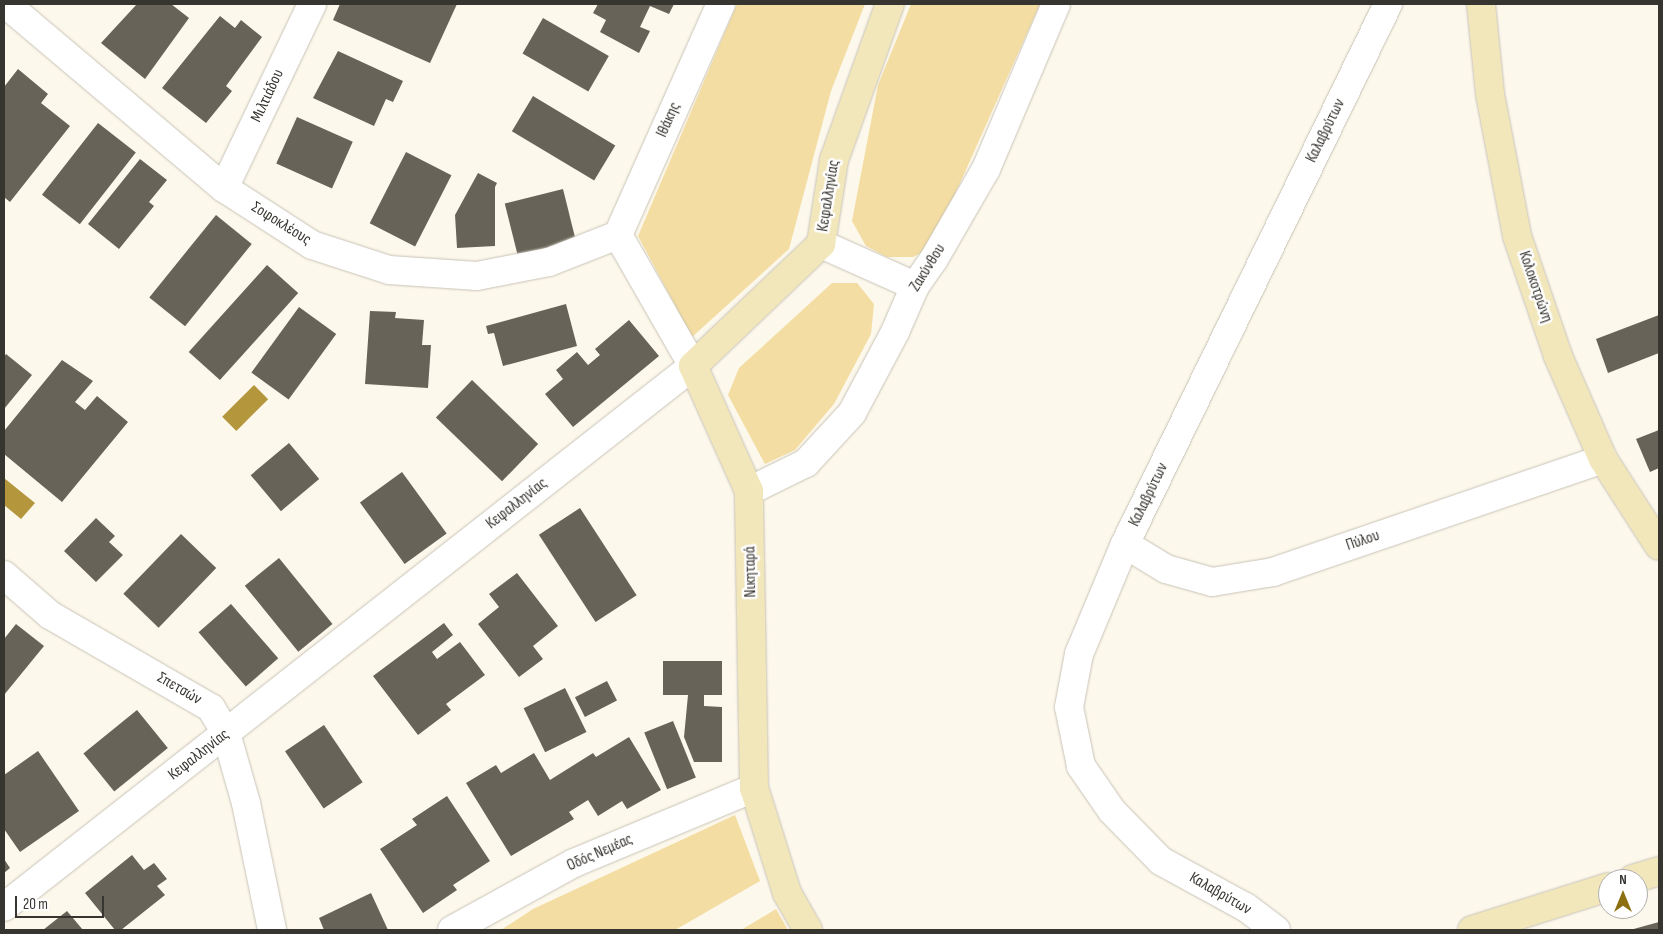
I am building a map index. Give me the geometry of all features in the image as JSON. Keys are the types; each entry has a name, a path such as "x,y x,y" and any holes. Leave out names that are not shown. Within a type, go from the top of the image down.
{"street":[{"name":"Σοφοκλέους","path":"6,4 224,188 312,245 389,270 477,276 549,262 618,235"},
{"name":"Μιλτιάδου","path":"224,188 312,4"},
{"name":"Ιθάκης","path":"618,235 721,4"},
{"name":"Κεφαλληνίας","path":"4,907 692,366 821,244 834,160 890,4"},
{"name":"Ζακύνθου","path":"749,491 806,463 852,413 895,332 915,286 934,260 986,169 1056,4"},
{"name":"Καλαβρύτων","path":"1276,930 1245,906 1161,861 1112,811 1081,766 1069,707 1079,654 1125,544 1388,4"},
{"name":"Κολοκοτρώνη","path":"1481,4 1490,94 1518,236 1558,356 1603,459 1659,546"},
{"name":"Νικηταρά","path":"618,235 692,366 749,491 754,788 787,893 808,930"},
{"path":"821,244 915,286"},
{"name":"Πύλου","path":"1125,544 1166,569 1212,582 1273,572 1603,459"},
{"name":"Σπετσών","path":"4,576 50,615 211,708 226,734 246,803 272,930"},
{"name":"Οδóς Νεμέας","path":"452,930 574,863 754,788"},
{"path":"1472,930 1598,890"}],"shaded area":[{"path":"737,4 865,4 831,91 789,249 692,337 638,236"},
{"path":"911,4 1040,4 931,248 913,257 887,257 866,246 852,221 878,85"},
{"path":"832,283 857,283 874,304 871,334 834,404 795,450 765,464 728,395 739,368"},
{"path":"254,385 268,399 236,431 222,417"},
{"path":"4,478 35,503 21,519 4,505"},
{"path":"735,815 760,881 675,930 501,930 533,909"},
{"path":"776,909 788,930 741,930"}],"building":[{"path":"137,4 171,4 189,18 145,79 101,43"},
{"path":"340,4 457,4 430,63 333,20"},
{"path":"598,4 674,4 669,14 650,6 640,27 650,31 639,53 600,32 606,20 593,13"},
{"path":"220,16 235,28 241,20 262,37 226,86 232,91 206,123 162,88"},
{"path":"543,18 609,56 588,92 522,54"},
{"path":"338,51 403,81 393,102 386,99 374,126 313,98"},
{"path":"18,69 48,94 41,103 70,126 10,202 4,197 4,87"},
{"path":"533,96 615,145 594,181 512,131"},
{"path":"297,117 353,142 332,188 276,164"},
{"path":"98,123 136,153 80,224 42,195"},
{"path":"406,152 451,175 415,246 370,223"},
{"path":"140,159 167,180 149,202 154,206 119,249 88,224"},
{"path":"478,173 497,183 495,187 495,246 457,248 455,215"},
{"path":"563,189 576,240 518,255 505,204"},
{"path":"216,215 252,244 185,326 149,297"},
{"path":"267,265 298,293 220,380 189,352"},
{"path":"566,304 577,346 503,366 494,333 488,334 486,326"},
{"path":"299,307 336,334 289,400 251,373"},
{"path":"370,311 396,312 395,318 424,320 422,345 431,345 428,388 365,384"},
{"path":"1659,315 1659,353 1608,373 1596,339"},
{"path":"629,320 659,356 573,427 545,394 563,379 556,370 577,352 588,365 600,355 595,349"},
{"path":"6,354 32,375 4,409 4,357"},
{"path":"62,360 93,381 75,402 85,410 97,396 128,422 62,502 4,454 4,431"},
{"path":"472,380 538,444 502,481 436,417"},
{"path":"1659,430 1659,468 1650,472 1636,439"},
{"path":"289,443 319,479 281,511 251,475"},
{"path":"402,472 447,533 405,564 360,503"},
{"path":"580,508 637,595 596,622 539,535"},
{"path":"96,518 115,536 109,542 123,555 96,582 64,551"},
{"path":"181,534 216,568 159,628 123,594"},
{"path":"279,558 332,624 298,652 245,586"},
{"path":"517,573 558,626 533,646 543,659 519,677 478,624 499,607 489,594"},
{"path":"231,604 278,658 246,687 199,632"},
{"path":"444,623 453,635 432,652 437,659 460,642 485,675 446,704 451,710 418,735 373,676"},
{"path":"16,624 44,646 4,695 4,639"},
{"path":"663,661 722,661 722,695 704,695 704,706 722,707 722,762 694,762 684,737 688,695 663,695"},
{"path":"607,681 617,701 585,717 575,697"},
{"path":"565,688 586,732 545,752 524,708"},
{"path":"137,710 168,748 114,792 83,753"},
{"path":"673,721 696,778 667,789 644,733"},
{"path":"324,725 363,782 324,808 285,751"},
{"path":"629,737 661,790 627,809 622,801 598,816 588,800 569,812 574,819 511,856 466,783 496,765 501,773 534,753 550,780 593,753 596,757"},
{"path":"38,751 79,811 20,852 4,829 4,775"},
{"path":"447,796 490,861 453,885 457,890 423,913 380,849 417,825 412,819"},
{"path":"132,855 144,870 154,863 167,879 157,886 165,895 121,930 115,930 85,893"},
{"path":"4,859 10,868 4,873"},
{"path":"371,893 388,930 324,930 319,918"},
{"path":"67,911 83,930 43,930"},
{"path":"1659,922 1659,930 1630,930"}]}
